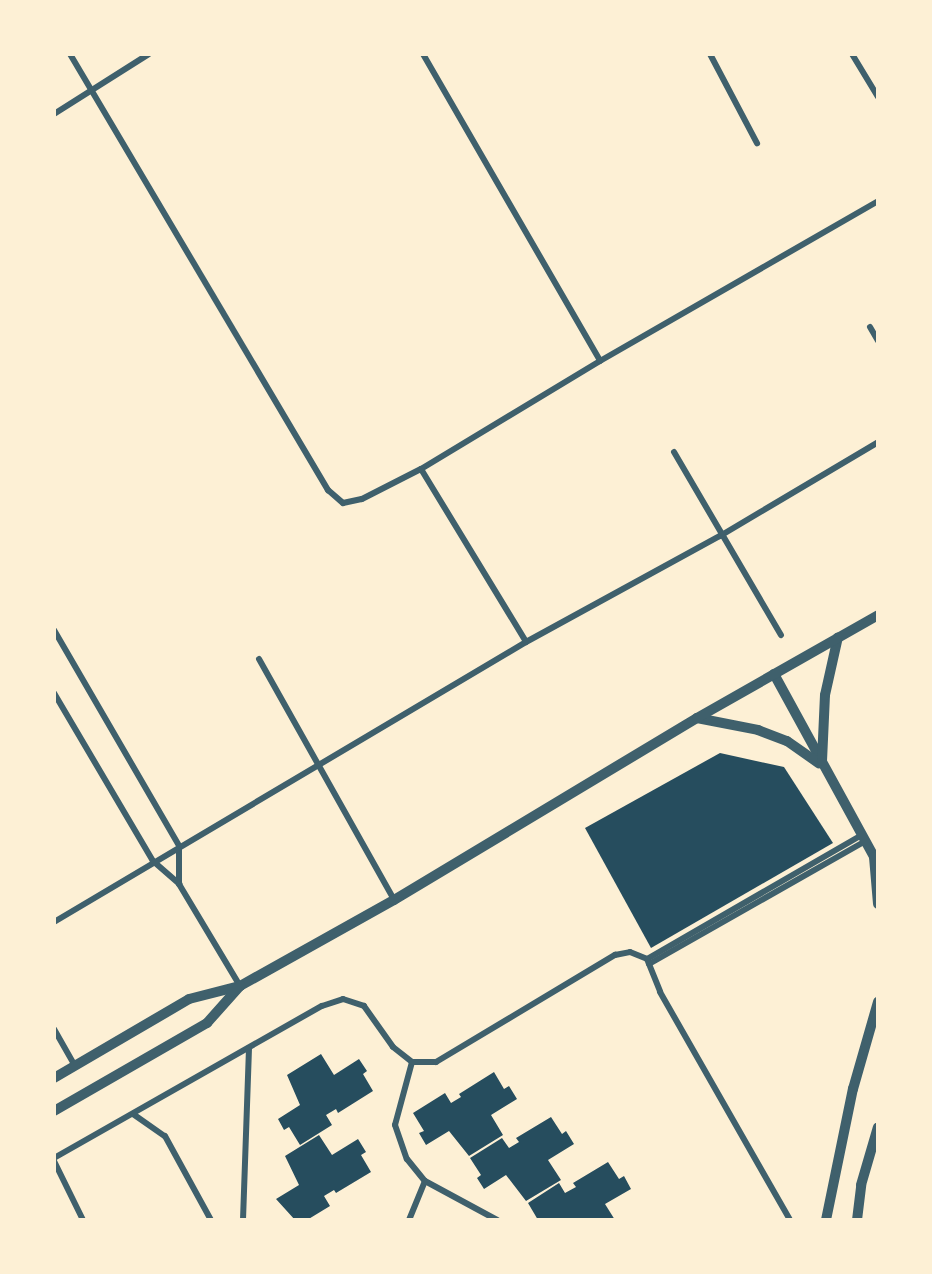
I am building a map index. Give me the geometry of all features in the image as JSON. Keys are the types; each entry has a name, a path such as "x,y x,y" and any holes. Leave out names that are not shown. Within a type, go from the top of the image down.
{"street":[{"path":"70,54 328,490 343,503 362,500 422,469 600,361 878,201"},
{"path":"54,114 91,93 149,54"},
{"path":"423,54 600,361"},
{"path":"710,54 757,143"},
{"path":"852,54 878,97"},
{"path":"870,327 878,341"},
{"path":"54,922 153,861 318,767 526,642 720,536 878,442"},
{"path":"674,452 720,536 781,635"},
{"path":"422,469 526,642"},
{"path":"54,1078 189,999 240,986 394,900 697,718 878,615"},
{"path":"54,630 179,846 180,884"},
{"path":"822,765 825,695 838,637"},
{"path":"259,660 394,900"},
{"path":"774,674 862,839 877,859 878,904"},
{"path":"54,693 153,861 180,884 240,986"},
{"path":"697,718 758,730 786,741 822,765"},
{"path":"648,962 862,839"},
{"path":"84,1220 54,1160 322,1006 344,999 364,1006 393,1047 412,1062 436,1062 615,955 630,952 648,962 660,992 790,1220"},
{"path":"54,1111 207,1023 240,986"},
{"path":"826,1220 853,1089 878,1002"},
{"path":"54,1029 75,1066"},
{"path":"243,1220 249,1048"},
{"path":"412,1062 395,1125 407,1159 425,1181 497,1220"},
{"path":"133,1114 165,1136 211,1220"},
{"path":"857,1220 861,1185 878,1127"},
{"path":"409,1220 425,1181"}],"building":[{"path":"720,753 784,767 833,843 651,948 585,828"},
{"path":"321,1054 334,1075 359,1059 367,1071 363,1074 373,1091 338,1113 336,1109 326,1115 332,1125 300,1145 289,1127 284,1130 278,1119 300,1105 287,1075"},
{"path":"494,1072 504,1089 509,1086 517,1099 491,1115 503,1135 469,1156 449,1131 426,1145 419,1133 424,1131 413,1113 445,1093 451,1103 461,1097 459,1094"},
{"path":"551,1117 562,1134 566,1131 574,1144 548,1160 561,1180 526,1201 506,1175 484,1189 477,1178 481,1175 470,1158 502,1138 509,1148 519,1142 516,1138"},
{"path":"319,1135 332,1155 358,1139 366,1152 361,1155 371,1172 336,1193 334,1190 324,1196 330,1206 307,1220 295,1220 276,1199 299,1185 285,1156"},
{"path":"608,1162 619,1179 624,1176 631,1189 605,1204 615,1220 538,1220 528,1203 559,1183 565,1193 576,1187 573,1183"}]}
